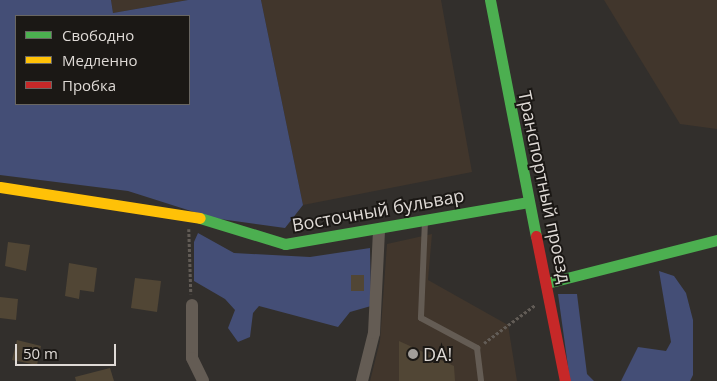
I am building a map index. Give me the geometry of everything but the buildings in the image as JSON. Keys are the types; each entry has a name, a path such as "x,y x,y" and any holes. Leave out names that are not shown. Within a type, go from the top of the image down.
{"street":[{"name":"Транспортный проезд","path":"490,0 528,202 547,283 565,381"},
{"name":"Восточный бульвар","path":"0,187 189,215 285,244 379,230 528,202"},
{"path":"362,381 374,333 379,230"},
{"path":"547,283 717,240"},
{"path":"192,305 192,358 203,381"}],"lane":[{"path":"425,220 421,318 476,348 481,381"}],"path":[{"path":"189,215 192,305"},
{"path":"476,348 535,306 533,297"}],"shaded area":[{"path":"0,0 111,0 113,13 188,0 261,0 303,205 285,228 213,218 128,191 0,175"},
{"path":"111,0 188,0 113,13"},
{"path":"261,0 441,0 472,172 303,205"},
{"path":"604,0 717,0 717,129 680,124"},
{"path":"198,233 234,253 310,257 370,248 371,306 350,312 338,327 259,306 253,313 250,337 238,342 228,328 235,310 225,299 194,281 194,242"},
{"path":"432,234 428,280 508,325 517,381 370,381 380,341 387,244"},
{"path":"659,271 674,276 686,293 693,320 693,375 690,381 621,381 638,347 666,351 671,342"},
{"path":"558,294 577,294 587,374 594,381 570,381"}],"traffic: fast":[{"path":"490,0 536,236"},
{"path":"200,218 285,244 528,202"},
{"path":"547,283 717,240"}],"traffic: slow":[{"path":"0,187 200,218"}],"traffic: jam":[{"path":"536,236 565,381"}],"place":[{"name":"DA!","path":"413,354"}]}
